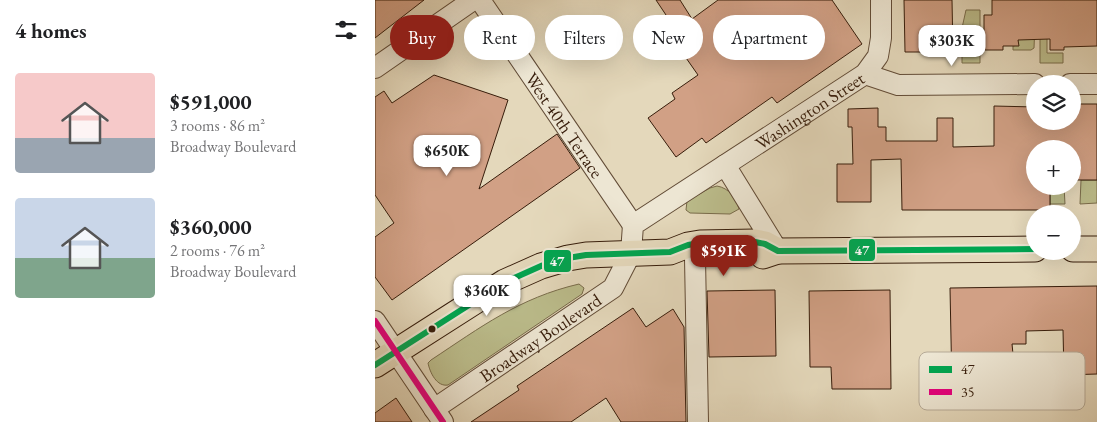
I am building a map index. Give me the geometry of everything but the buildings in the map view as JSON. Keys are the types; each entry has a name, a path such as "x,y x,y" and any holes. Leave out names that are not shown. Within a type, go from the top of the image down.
{"main road":[{"path":"375,365 505,282 541,266 568,258 669,252 700,243 755,242 765,244 779,251"},
{"path":"669,252 695,258 755,257 779,251 1026,249"},
{"path":"1081,249 1097,249"}],"street":[{"path":"375,68 473,0"},
{"name":"West 40th Terrace","path":"480,0 633,225"},
{"path":"865,74 878,56 881,38 881,0"},
{"name":"Washington Street","path":"633,225 865,74 898,85 1026,84"},
{"path":"1081,84 1097,84"},
{"path":"725,165 779,251"},
{"path":"631,253 633,225"},
{"name":"Broadway Boulevard","path":"439,415 613,288 631,253"},
{"path":"695,258 698,422"},
{"path":"375,322 439,415"}],"green space":[{"path":"966,10 980,10 980,63 962,63 962,28"},
{"path":"1035,23 1034,48 1031,50 1013,50 1013,46 1018,45 1018,40"},
{"path":"1040,37 1047,37 1047,53 1063,53 1063,63 1040,63"},
{"path":"1081,180 1097,180 1097,203 1080,204"},
{"path":"717,186 731,194 739,209 730,214 690,213 686,210 687,201"},
{"path":"1050,195 1064,195 1065,204 1050,204"},
{"path":"579,284 584,288 582,294 448,385 437,382 432,375 428,363 431,360 484,325 519,305 557,290"}],"transit line":[{"name":"47","path":"375,365 505,282 541,266 568,258 586,255 670,252 688,245 700,243 755,242 765,244 778,251 1026,249"},
{"name":"35","path":"375,321 443,422"}]}
